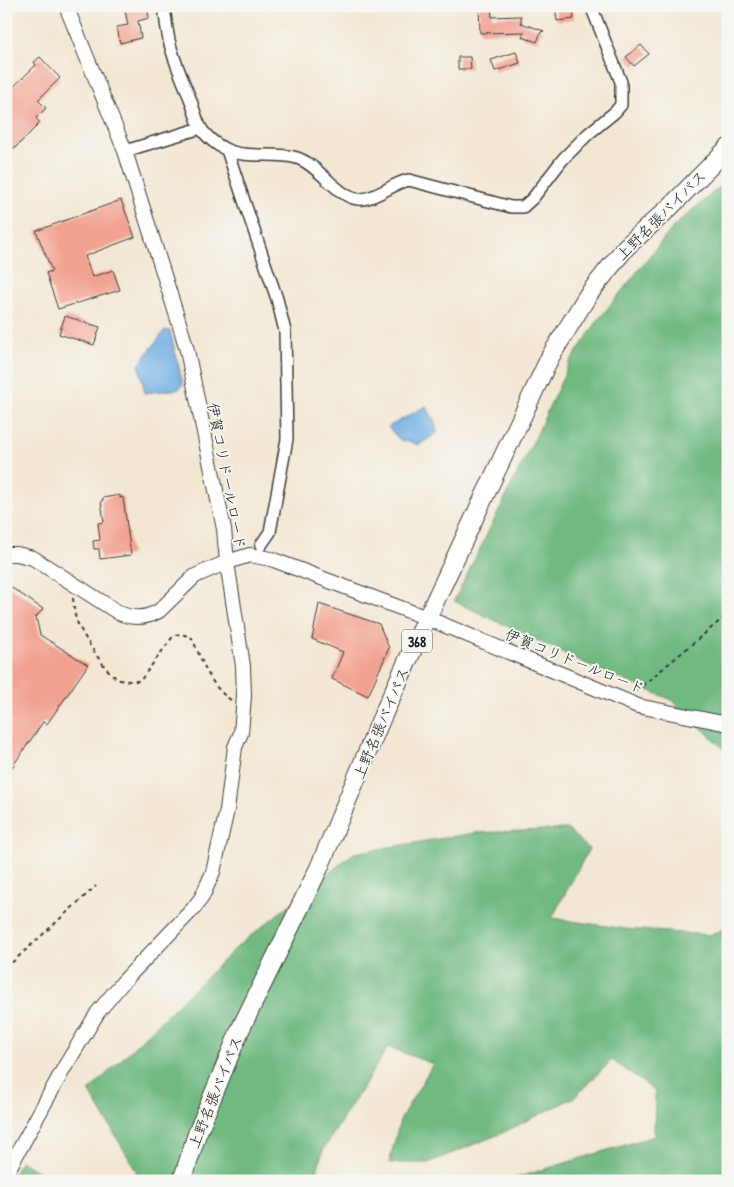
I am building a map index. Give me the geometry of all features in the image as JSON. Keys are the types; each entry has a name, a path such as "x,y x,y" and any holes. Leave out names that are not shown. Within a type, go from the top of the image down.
{"highway":[{"name":"上野名張バイパス","path":"182,1181 197,1134 240,1030 319,868 382,717 550,357 588,295 626,247 670,207 728,148"}],"street":[{"name":"伊賀コリドールロード","path":"66,6 125,151 187,350 224,529 227,562 250,555 271,559 427,618 624,701 638,706 728,724"},
{"path":"164,6 171,51 201,128 216,144 227,150 260,156 280,154 298,158 315,167 336,187 353,199 363,199 372,196 399,182 409,180 511,207 524,207 563,159 621,105 621,82 591,6"},
{"path":"125,151 201,128"},
{"path":"227,150 277,299 285,331 286,439 270,532 260,545"},
{"path":"6,554 33,558 119,613 136,618 159,611 195,576 227,562 243,666 241,733 235,746 227,810 213,872 202,897 182,922 98,1012 64,1068 6,1174"}],"path":[{"path":"73,584 74,612 78,624 110,673 120,679 140,681 174,635 182,634 192,638 208,674 221,694 231,700 243,702"},
{"path":"624,701 728,614"},
{"path":"6,968 96,886"}],"green space":[{"path":"728,180 728,753 672,700 595,668 454,601 536,436 570,362 599,319 675,225"},
{"path":"567,829 589,849 552,918 626,929 710,935 728,927 728,1181 506,1181 654,1136 655,1091 612,1060 575,1097 502,1133 428,1163 389,1163 400,1120 433,1064 388,1047 323,1150 314,1181 124,1181 137,1172 89,1091 238,946 354,853 474,833"},
{"path":"20,1161 44,1175 66,1181 12,1181"}],"water":[{"path":"165,330 170,331 183,384 179,389 145,393 139,365"},
{"path":"426,406 435,422 437,433 419,445 408,441 401,441 388,427"}],"building":[{"path":"124,6 147,6 149,18 138,21 141,38 120,43 117,27 128,25"},
{"path":"479,6 491,6 492,17 521,16 521,23 544,31 541,32 537,42 522,37 524,32 480,33"},
{"path":"555,6 573,6 574,19 557,21"},
{"path":"641,45 649,54 634,66 626,57"},
{"path":"516,52 520,63 495,71 491,60"},
{"path":"40,57 60,78 38,100 46,108 36,118 40,123 14,149 6,142 6,94 36,65 34,62"},
{"path":"458,57 470,57 471,69 458,69"},
{"path":"121,200 135,237 85,256 92,277 113,270 120,290 58,309 46,273 52,271 36,231"},
{"path":"65,316 100,327 94,345 59,334"},
{"path":"120,495 120,498 123,497 131,555 100,559 99,549 94,549 93,541 100,540 98,523 104,522 101,501 103,498"},
{"path":"6,584 43,609 36,617 40,635 88,665 47,724 43,722 6,776"},
{"path":"319,604 379,624 389,648 368,696 332,679 343,652 312,639"}]}
